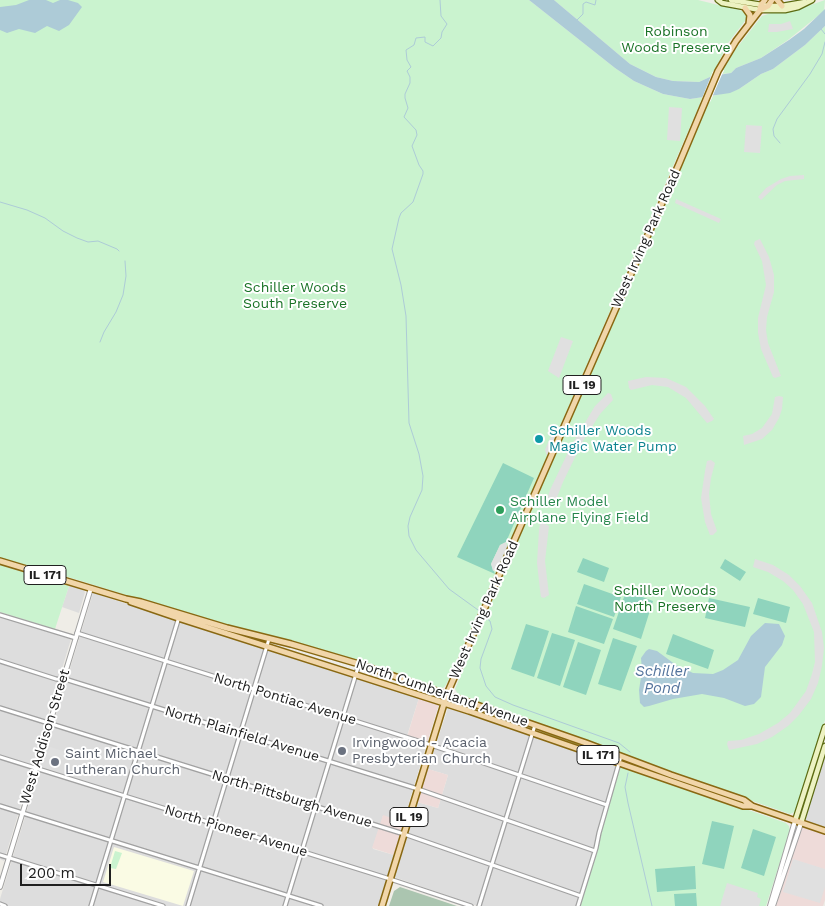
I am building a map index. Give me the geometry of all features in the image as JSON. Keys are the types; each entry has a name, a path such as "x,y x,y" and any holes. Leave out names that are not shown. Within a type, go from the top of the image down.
{"main road":[{"path":"719,0 722,3 746,8 785,10 798,7 806,2"},
{"path":"733,0 761,8"},
{"name":"IL 19","path":"749,24 765,0"},
{"name":"IL 19","path":"761,8 768,6 772,0"},
{"path":"777,0 782,6"},
{"path":"768,6 782,6 812,0"},
{"path":"746,8 750,15 749,24"},
{"name":"West Irving Park Road","path":"382,906 447,694 718,71 730,50 749,24"},
{"name":"North Cumberland Avenue","path":"0,561 126,599 138,605 291,644 358,664 535,725 744,800 752,806 825,831"},
{"name":"North Cumberland Avenue","path":"179,616 267,647 444,703 743,806 752,806"},
{"path":"798,822 825,727"},
{"path":"798,822 825,746"}],"street":[{"name":"West Addison Street","path":"0,887 91,588"},
{"name":"North Pontiac Avenue","path":"0,615 165,661 431,745 607,805"},
{"path":"91,906 179,616"},
{"path":"188,906 269,639"},
{"name":"North Plainfield Avenue","path":"0,661 418,789 595,851"},
{"path":"284,906 358,664"},
{"name":"North Pittsburgh Avenue","path":"0,708 404,834 581,896"},
{"path":"479,906 535,725"},
{"path":"578,906 621,756"},
{"name":"North Pioneer Avenue","path":"0,757 471,906"},
{"path":"0,806 321,906"},
{"path":"770,906 798,822"},
{"path":"773,906 798,822"},
{"path":"0,855 163,906"},
{"path":"0,904 5,906"}],"shaded area":[{"path":"790,21 793,29 768,32 769,24 781,24"},
{"path":"669,107 682,108 680,141 667,140"},
{"path":"746,125 762,126 760,153 744,152"},
{"path":"804,175 804,179 785,181 777,185 761,200 758,197 766,188 781,179"},
{"path":"676,199 721,219 719,223 675,203"},
{"path":"760,239 769,257 774,275 774,292 767,317 766,330 768,343 781,376 775,378 761,349 758,333 758,318 766,285 762,261 754,244 755,241"},
{"path":"561,337 573,341 559,378 548,371"},
{"path":"646,377 666,378 686,387 705,406 714,419 707,423 686,398 668,387 652,385 631,390 629,388 628,381"},
{"path":"608,393 611,394 613,400 600,414 583,441 554,505 548,504 546,502 550,490 571,446 595,406"},
{"path":"775,397 783,397 782,409 772,430 762,439 744,445 743,436 752,434 762,428 772,414"},
{"path":"558,431 547,456 545,450 550,438"},
{"path":"711,460 715,463 709,494 711,514 717,531 713,535 710,535 705,522 701,498 707,461"},
{"path":"543,523 549,526 545,561 549,595 544,598 541,597 537,563 539,530 540,524"},
{"path":"506,542 507,547 497,569 493,571 491,564 500,545"},
{"path":"755,559 773,565 789,575 800,586 812,603 822,632 824,648 822,666 818,683 811,699 788,726 757,744 729,750 728,741 741,740 759,734 778,723 790,713 806,691 815,662 814,632 803,604 793,590 783,581 768,572 753,567"},
{"path":"69,586 85,592 79,613 62,607"},
{"path":"93,593 419,698 407,736 427,743 403,822 383,816 373,849 394,855 378,906 0,906 0,899"},
{"path":"0,617 71,639 4,861 0,859"},
{"path":"419,698 439,704 427,743 407,737"},
{"path":"448,708 617,765 597,833 595,848 576,906 477,906 394,877 417,802 438,808 448,775 428,769"},
{"path":"50,747 66,752 64,760 47,755"},
{"path":"825,752 825,834 802,825"},
{"path":"428,769 448,775 438,808 417,802"},
{"path":"383,815 403,822 394,855 372,848"},
{"path":"802,825 825,834 825,900 823,906 776,906"},
{"path":"114,847 194,871 183,906 103,882"},
{"path":"793,859 825,869 825,887 820,903 783,892"},
{"path":"727,883 758,893 757,897 761,899 759,906 720,906"},
{"path":"400,887 457,906 389,906 394,891"}],"green space":[{"name":"Schiller Woods South Preserve","path":"0,0 529,0 634,81 663,94 690,99 703,97 508,546 443,688 438,689 326,651 225,626 78,580 0,558"},
{"name":"Robinson Woods Preserve","path":"554,0 698,0 743,11 747,13 748,17 728,43 712,76 699,82 673,81 656,77 630,64"},
{"name":"Robinson Woods Preserve","path":"825,0 824,11 788,40 761,58 736,68 731,73 722,74 728,59 762,16 802,8"},
{"name":"Schiller Woods North Preserve","path":"825,26 825,720 797,809 790,814 459,696 455,689 708,102 710,102 713,96 739,89 761,74 773,69 805,45"},
{"name":"Schiller Model Airplane Flying Field","path":"503,463 534,478 506,542 500,545 491,564 495,574 457,557"},
{"path":"583,558 609,568 604,582 577,572"},
{"path":"725,559 746,572 740,581 720,568"},
{"path":"0,565 69,586 55,629 0,612"},
{"path":"584,584 621,597 614,617 577,604"},
{"path":"626,591 653,601 641,639 613,629"},
{"path":"709,598 750,607 745,627 705,618"},
{"path":"758,598 790,607 786,623 753,614"},
{"path":"576,606 613,619 604,644 568,632"},
{"path":"526,624 549,631 534,677 511,669"},
{"path":"552,633 575,640 560,686 537,678"},
{"path":"673,634 714,650 708,669 666,654"},
{"path":"613,638 637,646 621,691 598,684"},
{"path":"578,642 601,650 586,695 563,687"},
{"path":"541,731 572,739 616,757 615,759 541,733"},
{"path":"628,761 741,802 627,763"},
{"path":"620,767 786,823 790,831 766,906 580,906"},
{"path":"712,821 734,826 724,869 702,864"},
{"path":"753,829 776,837 764,876 741,868"},
{"path":"115,851 122,853 116,869 110,868"},
{"path":"695,866 696,889 657,892 655,869"},
{"path":"696,893 697,906 675,906 674,894"}],"water":[{"path":"29,0 46,0 53,3 60,0 68,0 78,3 82,7 69,25 59,31 47,26 35,33 19,29 7,33 0,30 0,7 16,5"},
{"path":"529,0 554,0 630,64 656,77 673,81 699,82 712,76 731,73 736,68 761,58 789,40 825,9 825,26 805,45 773,69 761,74 739,89 730,93 690,99 663,94 634,81"},
{"name":"Schiller Pond","path":"765,623 779,624 785,636 782,645 765,667 761,697 754,704 745,706 724,698 702,694 644,707 640,703 641,658 649,649 657,651 676,665 693,673 713,674 738,660 751,636"}],"pier":[{"path":"724,70 710,102 700,103 713,71"}],"waterway":[{"path":"440,0 441,16 447,24 441,38 433,46 425,42 425,37 416,38 414,45 406,50 407,60 411,67 407,71 410,83 405,94 408,108 404,117 416,130 417,135 412,146 423,174 413,202 401,213 392,249 406,316 409,423 419,454 423,476 422,490 408,526 409,536 416,550 449,589 478,610"},
{"path":"577,20 583,14 583,4 586,2 595,5 596,0"},
{"path":"821,29 825,34"},
{"path":"780,143 774,136 773,129 777,119 810,74 822,54 825,42"},
{"path":"0,202 27,210 45,218 77,238 88,242 98,241 119,251"},
{"path":"100,342 123,295 126,276 125,261"},
{"path":"486,618 490,621 492,629 481,659 480,668 486,686 495,697 619,743 630,752"},
{"path":"628,773 625,787 652,906"}],"place":[{"name":"Schiller Woods Magic Water Pump","path":"539,439"},
{"name":"Schiller Model Airplane Flying Field","path":"500,510"},
{"name":"Irvingwood - Acacia Presbyterian Church","path":"342,751"},
{"name":"Saint Michael Lutheran Church","path":"55,762"}]}
